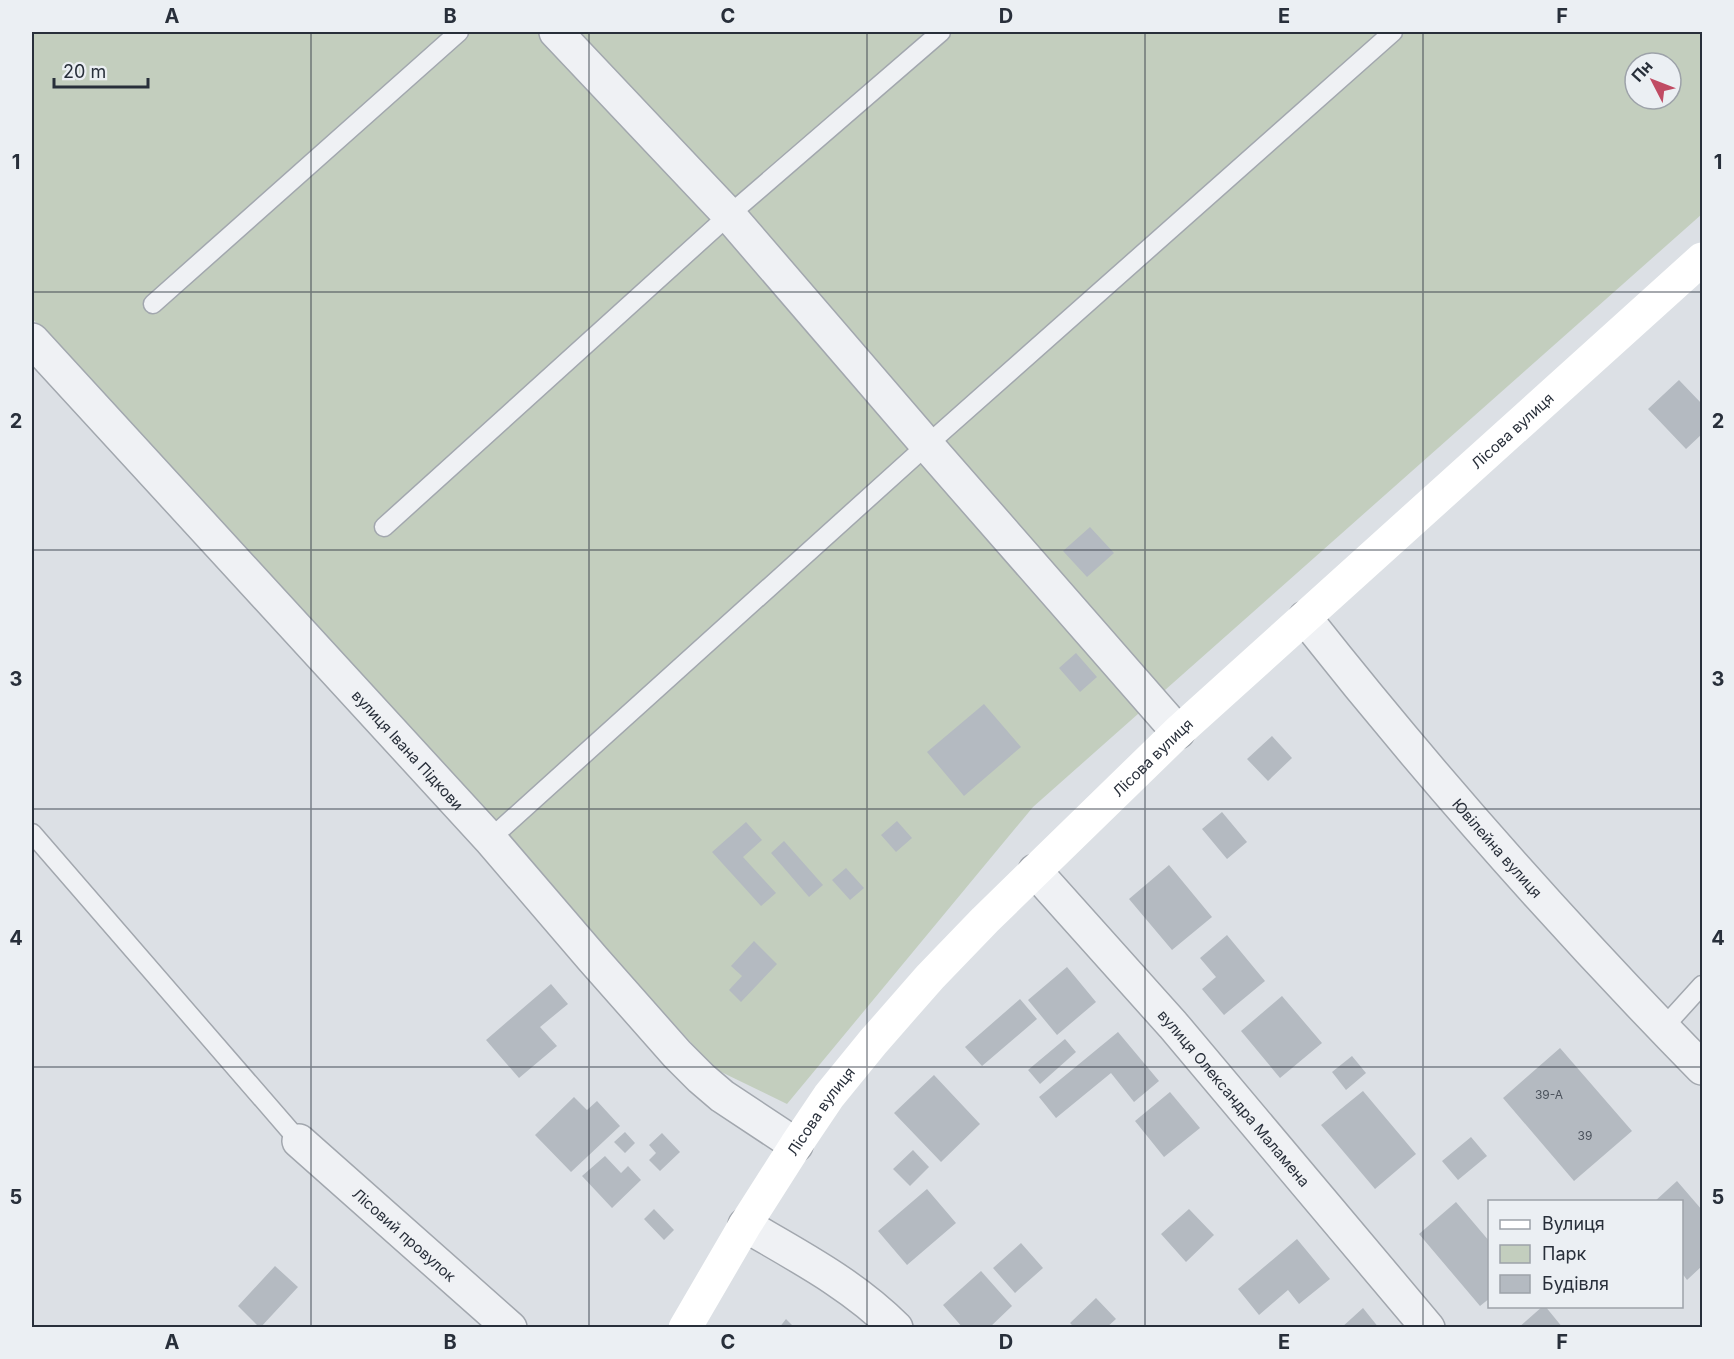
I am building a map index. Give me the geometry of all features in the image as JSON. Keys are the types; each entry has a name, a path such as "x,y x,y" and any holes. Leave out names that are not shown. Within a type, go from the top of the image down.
{"main road":[{"name":"Лісова вулиця","path":"685,1328 745,1225 830,1096 873,1042 930,977 1178,732 1702,259"}],"street":[{"path":"556,32 729,215 1178,732"},
{"name":"вулиця Івана Підкови","path":"32,340 490,839 677,1054 701,1078 731,1102 796,1145"},
{"name":"Ювілейна вулиця","path":"1305,618 1375,706 1463,808 1601,963 1702,1068"},
{"name":"вулиця Олександра Маламена","path":"1035,871 1173,1025 1428,1328"},
{"name":"Лісовий провулок","path":"299,1141 510,1328"},
{"path":"745,1225 828,1273 868,1302 896,1328"}],"lane":[{"path":"153,304 459,32"},
{"path":"384,527 729,215 941,32"},
{"path":"490,839 927,445 1393,32"},
{"path":"32,833 299,1141"},
{"path":"1663,1028 1702,984"}],"green space":[{"path":"32,32 1702,32 1702,214 1033,807 787,1104 715,1069 32,318"}],"building":[{"path":"1679,380 1702,404 1702,434 1686,449 1648,409"},
{"path":"1090,527 1114,553 1087,577 1063,551"},
{"path":"1076,653 1097,677 1080,692 1059,668"},
{"path":"984,704 1021,747 964,796 927,752"},
{"path":"1272,736 1292,758 1268,781 1247,759"},
{"path":"1222,812 1247,842 1227,859 1202,829"},
{"path":"897,821 912,838 896,852 881,835"},
{"path":"746,822 762,840 743,857 776,893 761,906 712,852"},
{"path":"784,841 823,885 809,897 771,853"},
{"path":"1169,865 1212,917 1172,950 1129,899"},
{"path":"846,868 864,888 850,900 832,880"},
{"path":"1227,935 1265,981 1224,1015 1202,989 1216,977 1200,958"},
{"path":"754,941 777,964 741,1002 729,990 742,976 731,966"},
{"path":"1067,967 1096,1002 1057,1035 1028,1000"},
{"path":"551,984 568,1004 540,1027 557,1046 519,1078 486,1040"},
{"path":"1282,996 1322,1043 1280,1078 1241,1031"},
{"path":"1020,999 1037,1019 982,1066 965,1047"},
{"path":"1118,1032 1159,1081 1134,1102 1111,1073 1056,1118 1039,1097"},
{"path":"1065,1039 1076,1052 1040,1084 1028,1070"},
{"path":"1560,1048 1632,1131 1574,1181 1503,1098"},
{"path":"1352,1056 1366,1073 1346,1090 1332,1072"},
{"path":"934,1075 980,1124 941,1162 894,1113"},
{"path":"1363,1091 1416,1154 1375,1189 1321,1125"},
{"path":"1170,1092 1200,1128 1164,1157 1135,1121"},
{"path":"574,1097 587,1110 597,1101 620,1126 571,1172 535,1135"},
{"path":"625,1132 635,1143 625,1153 614,1142"},
{"path":"662,1133 680,1152 660,1171 649,1160 656,1153 649,1145"},
{"path":"1471,1137 1487,1156 1458,1180 1442,1161"},
{"path":"913,1150 929,1167 910,1186 893,1169"},
{"path":"605,1156 621,1173 628,1166 641,1180 612,1208 582,1176"},
{"path":"1677,1181 1702,1210 1702,1266 1687,1280 1683,1274 1683,1200 1656,1200"},
{"path":"927,1189 956,1223 907,1265 878,1231"},
{"path":"1456,1202 1488,1240 1488,1300 1480,1306 1419,1234"},
{"path":"654,1209 674,1230 664,1240 644,1219"},
{"path":"1189,1209 1214,1235 1186,1262 1161,1234"},
{"path":"1297,1239 1330,1279 1299,1304 1288,1290 1259,1315 1238,1289"},
{"path":"1021,1243 1043,1268 1015,1293 993,1268"},
{"path":"275,1266 298,1287 260,1328 238,1306"},
{"path":"981,1271 1012,1306 989,1328 963,1328 943,1305"},
{"path":"1096,1298 1116,1319 1106,1328 1075,1328 1070,1323"},
{"path":"1363,1308 1379,1328 1341,1328"},
{"path":"1541,1308 1547,1308 1563,1328 1518,1328"},
{"path":"786,1319 795,1328 779,1328"}]}
